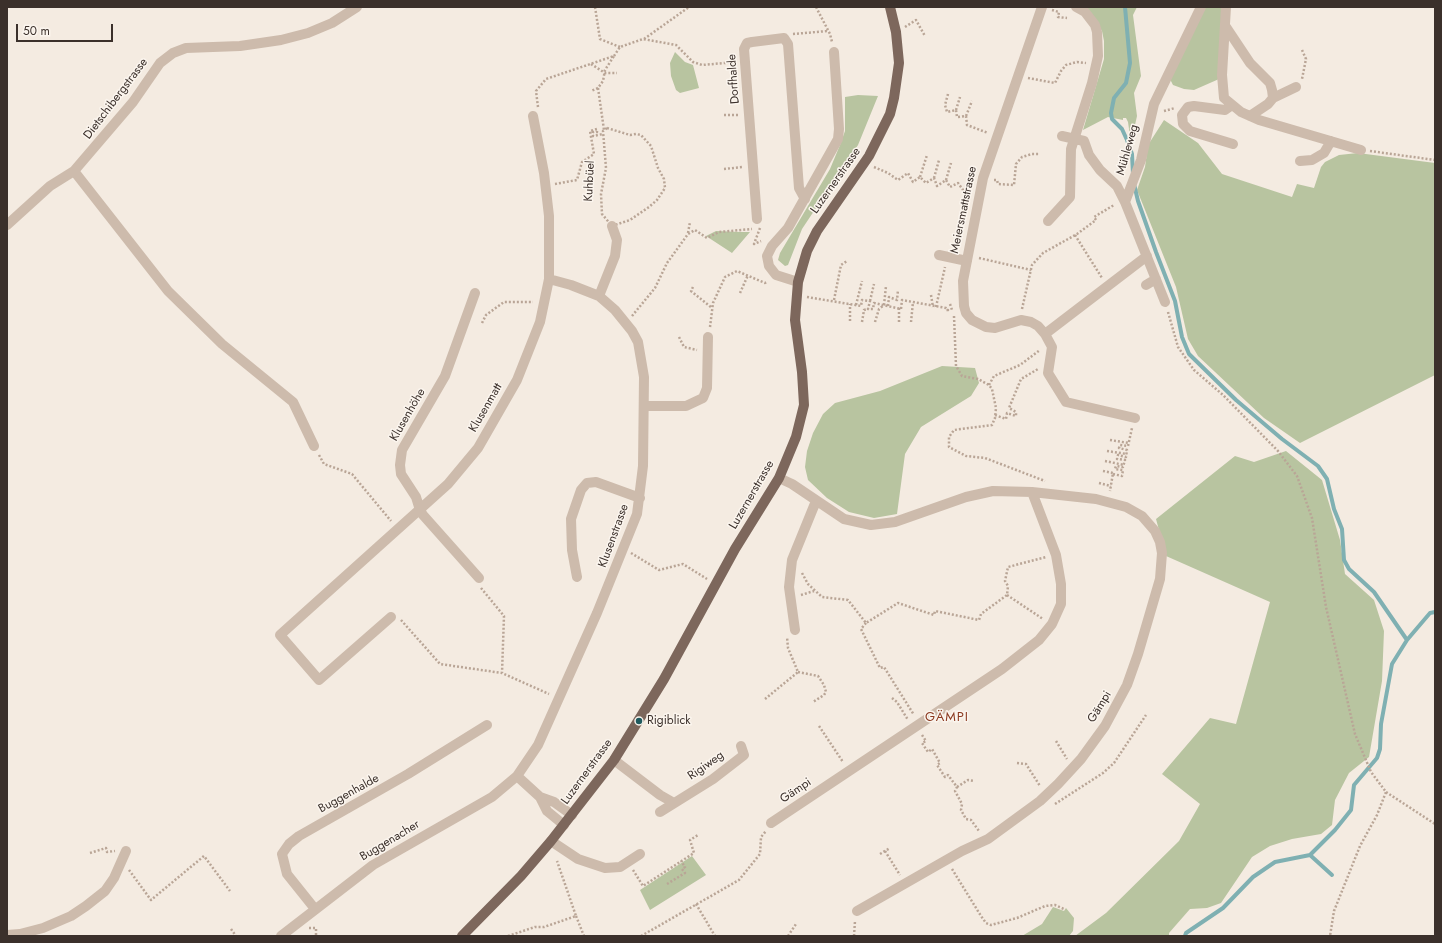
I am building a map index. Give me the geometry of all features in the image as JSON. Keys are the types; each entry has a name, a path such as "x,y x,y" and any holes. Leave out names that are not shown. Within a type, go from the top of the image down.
{"main road":[{"name":"Luzernerstrasse","path":"462,936 521,876 552,841 614,760 664,679 735,549 779,478 796,437 804,405 802,372 795,320 798,282 807,251 817,231 869,156 890,114 899,64 896,32 890,7"}],"street":[{"name":"Dietschibergstrasse","path":"7,225 50,186 74,171 133,102 160,63 173,53 186,48 240,46 280,40 308,33 326,25 358,7"},
{"path":"1048,221 1070,197 1071,149 1098,59 1099,46 1095,25 1085,12 1076,7"},
{"name":"Mühleweg","path":"1126,198 1138,168 1154,104 1201,7"},
{"path":"1226,7 1222,75 1224,98 1241,112 1250,116 1361,150"},
{"name":"Meiersmattstrasse","path":"1045,334 1031,322 1013,321 995,328 986,327 972,320 966,313 962,299 983,176 1046,8"},
{"path":"1226,26 1250,63 1270,83 1273,98"},
{"path":"784,38 788,44 799,188 805,199"},
{"name":"Dorfhalde","path":"759,221 744,49 747,43 784,38"},
{"path":"798,282 776,275 769,266 767,256 772,246 788,228 838,139 839,129 834,52"},
{"path":"1250,116 1268,104 1273,98 1296,87"},
{"path":"1232,105 1225,110 1194,106 1188,107 1182,115 1183,124 1190,131 1233,144"},
{"name":"Klusenmatt","path":"391,617 319,680 280,635 448,484 466,463 493,424 517,380 540,322 549,279 549,208 536,113"},
{"path":"1062,136 1084,141 1089,155 1100,170 1117,186 1126,198 1165,302"},
{"path":"1300,161 1312,160 1324,153 1331,141"},
{"path":"74,171 168,292 222,344 293,402 314,446"},
{"path":"599,296 615,256 617,240 612,226"},
{"path":"938,255 970,259"},
{"path":"1134,418 1066,402 1048,373 1052,347 1045,334 1147,256"},
{"name":"Klusenstrasse","path":"517,776 538,745 618,563 637,514 643,466 644,377 638,342 625,321 599,296 571,285 549,279"},
{"path":"1146,285 1156,279"},
{"name":"Klusenhöhe","path":"475,293 445,376 402,450 400,458 401,474 416,497 420,510 479,578"},
{"path":"644,406 686,406 703,398 707,388 708,337"},
{"name":"Gämpi","path":"779,478 792,484 844,519 859,524 878,525 902,520 981,493 1032,492 1096,499 1126,506 1142,516 1149,523 1160,542 1162,553 1160,579 1138,654 1127,685 1105,726 1073,768 1038,803 986,840 946,860 857,911"},
{"path":"577,577 572,550 571,519 581,490 587,483 596,482 640,498"},
{"name":"Gämpi","path":"771,823 1002,669 1040,640 1052,624 1061,604 1061,584 1056,555 1032,492"},
{"path":"795,630 789,587 793,560 816,501"},
{"name":"Buggenhalde","path":"315,909 287,874 282,854 289,844 299,836 408,774 487,725"},
{"name":"Rigiweg","path":"660,812 712,779 744,755 741,746"},
{"path":"614,760 660,795 674,803"},
{"path":"517,776 540,797 547,811 564,825"},
{"name":"Buggenacher","path":"282,936 373,865 492,797 517,776"},
{"path":"540,797 549,800 572,815"},
{"path":"552,841 578,859 605,868 620,866 640,854"},
{"path":"7,935 20,934 43,928 71,916 86,906 105,891 114,878 126,852"}],"path":[{"path":"595,7 600,39 620,47"},
{"path":"591,91 598,88 604,81 605,73 620,47 643,39 689,7"},
{"path":"816,7 828,31 834,52"},
{"path":"1046,8 1059,12 1058,17 1067,18"},
{"path":"904,27 916,20 925,36"},
{"path":"784,38 793,34 828,31"},
{"path":"643,39 676,45 693,62 702,65 745,61"},
{"path":"1296,87 1302,79 1306,68 1306,59 1302,50"},
{"path":"536,113 536,91 545,80 614,56"},
{"path":"1026,78 1055,83 1066,65 1077,62 1087,63 1089,56 1098,59"},
{"path":"590,64 605,73 617,73"},
{"name":"Kuhbüel","path":"598,88 604,130 603,134 606,168 601,194 602,214 612,226"},
{"path":"948,94 945,105 947,112 956,110"},
{"path":"960,97 956,110 957,117 966,116"},
{"path":"972,101 966,116 967,125 990,133"},
{"path":"604,130 607,128 630,135 641,135 651,146 658,168 664,179 665,188 657,200 649,207 630,220 612,226"},
{"name":"Kuhbüel","path":"552,184 577,180 582,162 594,154 590,131 597,129 597,132 593,132 593,136 603,134"},
{"path":"1361,150 1435,160"},
{"path":"990,180 997,180 998,184 1014,185 1016,164 1022,157 1032,154 1039,154"},
{"path":"872,166 888,172 898,180 908,173 913,182 920,177 927,155"},
{"path":"939,160 934,178 937,186 946,180 951,163"},
{"path":"724,169 754,167"},
{"path":"920,177 926,183 934,178"},
{"path":"946,180 950,187 958,183 966,194 972,196"},
{"path":"1021,316 1032,265 1043,253 1075,235 1096,220 1094,218 1126,198"},
{"path":"632,317 655,288 667,263 688,234 695,230 707,238 719,232 749,230 759,221"},
{"path":"757,244 754,244 759,221"},
{"path":"688,234 690,222"},
{"path":"1075,235 1108,287"},
{"path":"970,259 1031,270"},
{"path":"834,300 841,265 847,261"},
{"path":"934,307 945,266"},
{"path":"708,337 712,308 725,278 737,271 765,283 776,275"},
{"path":"740,292 748,275"},
{"path":"856,305 862,281"},
{"path":"868,309 874,284"},
{"path":"692,286 691,291 712,308"},
{"path":"875,322 879,309 884,305 886,286"},
{"path":"888,306 889,297 897,300 898,290"},
{"path":"931,295 934,307"},
{"path":"804,296 834,300 861,306 862,300 870,301"},
{"path":"899,322 899,308 901,309 902,300 944,310 950,310"},
{"path":"482,323 486,315 504,302 538,302"},
{"path":"911,322 912,302"},
{"path":"1165,302 1178,347 1194,370 1256,429 1278,452 1297,476 1312,518 1326,607 1355,734 1371,772 1386,792 1435,824"},
{"path":"862,322 864,310 873,309 874,303 899,308"},
{"path":"850,304 850,321"},
{"path":"950,304 955,319 954,353 956,366 962,376 978,379 989,385 992,389 995,415 992,425 954,430 949,437 949,447 966,456 985,458 1049,483"},
{"path":"680,338 684,347 708,350"},
{"path":"989,385 994,376 1020,365 1037,353 1043,346"},
{"path":"995,415 1006,419 1007,413 1016,416 1016,412 1009,408 1021,379 1049,362"},
{"path":"1127,454 1128,450 1119,448 1120,445 1128,446 1131,435"},
{"path":"1110,440 1129,443"},
{"path":"314,446 324,464 352,474 397,529"},
{"path":"1107,451 1127,454"},
{"path":"1124,465 1125,460 1117,459 1118,455 1126,457 1127,454"},
{"path":"1105,461 1124,465"},
{"path":"1103,471 1122,476 1123,470 1115,469 1116,466 1123,467 1124,465"},
{"path":"1099,484 1111,485 1113,474"},
{"path":"630,553 660,570 683,564 709,580"},
{"path":"1007,595 1008,586 1005,581 1008,567 1056,555"},
{"path":"793,560 815,592 822,597 848,600 866,624"},
{"path":"479,578 477,583 504,616 502,673"},
{"path":"1007,595 1045,621"},
{"path":"957,787 948,775 945,777 937,765 940,763 932,749 928,752 922,743 926,741 920,731 917,733 917,725 884,667 880,668 861,629 866,624 898,603 934,615 935,611 979,620 981,614 992,608 995,602 1007,595"},
{"path":"391,617 395,613 440,664 502,673 559,698"},
{"path":"795,630 786,637 788,648 798,672"},
{"path":"764,698 798,672 818,676 824,685 826,692 813,702"},
{"path":"892,698 908,717 908,720 903,724"},
{"path":"1038,803 1042,807 1049,808 1103,772 1114,763 1146,715"},
{"path":"819,726 843,764 849,760 854,767"},
{"path":"1056,741 1073,768"},
{"path":"1017,763 1026,764 1046,795"},
{"path":"974,781 968,780 957,787 955,791 962,804 961,810 966,818 971,820 986,840"},
{"path":"1330,936 1334,911 1360,846 1386,792"},
{"path":"641,936 738,880 760,854 761,837 771,823"},
{"path":"632,868 643,886 694,853 690,840 698,835"},
{"path":"90,853 104,848"},
{"path":"880,854 890,848"},
{"path":"886,851 905,884"},
{"path":"126,866 152,900 204,856 230,891"},
{"path":"946,860 986,923 991,925 1016,918 1045,906 1055,905 1064,909"},
{"path":"558,861 584,936"},
{"path":"667,884 685,872 682,869 685,866 681,861"},
{"path":"696,904 715,936"},
{"path":"508,936 535,927 544,927 576,916"},
{"path":"788,936 796,924"},
{"path":"231,929 236,936"}],"green space":[{"path":"1085,7 1137,7 1133,15 1141,76 1134,93 1137,116 1131,143 1126,118 1123,118 1123,120 1108,117 1083,130 1104,59 1104,41 1102,31"},
{"path":"1205,7 1222,7 1219,79 1194,90 1184,89 1173,85 1170,79"},
{"path":"675,52 685,62 693,65 699,88 680,93 676,90 671,76 670,63"},
{"path":"858,95 878,96 858,145 802,229 788,265 785,266 778,260 780,253 830,169 845,131 845,97"},
{"path":"1164,120 1198,143 1222,174 1292,197 1297,184 1314,188 1321,167 1325,162 1339,155 1358,153 1435,163 1435,375 1300,443 1264,418 1198,356 1188,339 1176,287 1137,190 1145,167 1148,145"},
{"path":"716,231 750,232 732,253 706,236"},
{"path":"942,366 975,368 979,383 971,396 921,427 905,454 897,514 874,518 849,512 827,498 808,480 805,467 807,451 813,433 823,414 835,403 880,391"},
{"path":"1286,451 1322,480 1340,540 1345,574 1374,600 1384,631 1382,681 1369,757 1349,773 1335,800 1332,825 1321,834 1292,839 1270,846 1252,857 1221,903 1207,908 1190,909 1169,933 1169,936 1075,936 1106,913 1179,841 1200,804 1162,774 1210,718 1236,724 1270,602 1166,556 1156,519 1235,456 1254,462"},
{"path":"692,856 706,875 650,910 640,890"},
{"path":"1053,907 1064,911 1066,908 1074,918 1073,931 1069,936 1022,936 1042,924"}],"waterway":[{"path":"1125,7 1130,63 1126,83 1114,98 1111,113 1112,119 1122,129 1127,140 1132,154 1133,174"},
{"path":"1134,184 1138,201 1175,301 1182,337 1189,354 1236,400 1282,439 1318,466 1327,479 1334,509 1342,529 1344,560 1349,569 1374,592 1407,640"},
{"path":"1185,936 1186,933 1223,908 1253,877 1275,862 1310,855 1335,830 1351,810 1354,785 1377,758 1380,749 1381,724 1392,664 1407,640 1430,613 1435,612"},
{"path":"1310,855 1332,875"}],"place":[{"name":"Rigiblick","path":"639,721"}],"district":[{"name":"GÄMPI","path":"947,718"}]}
